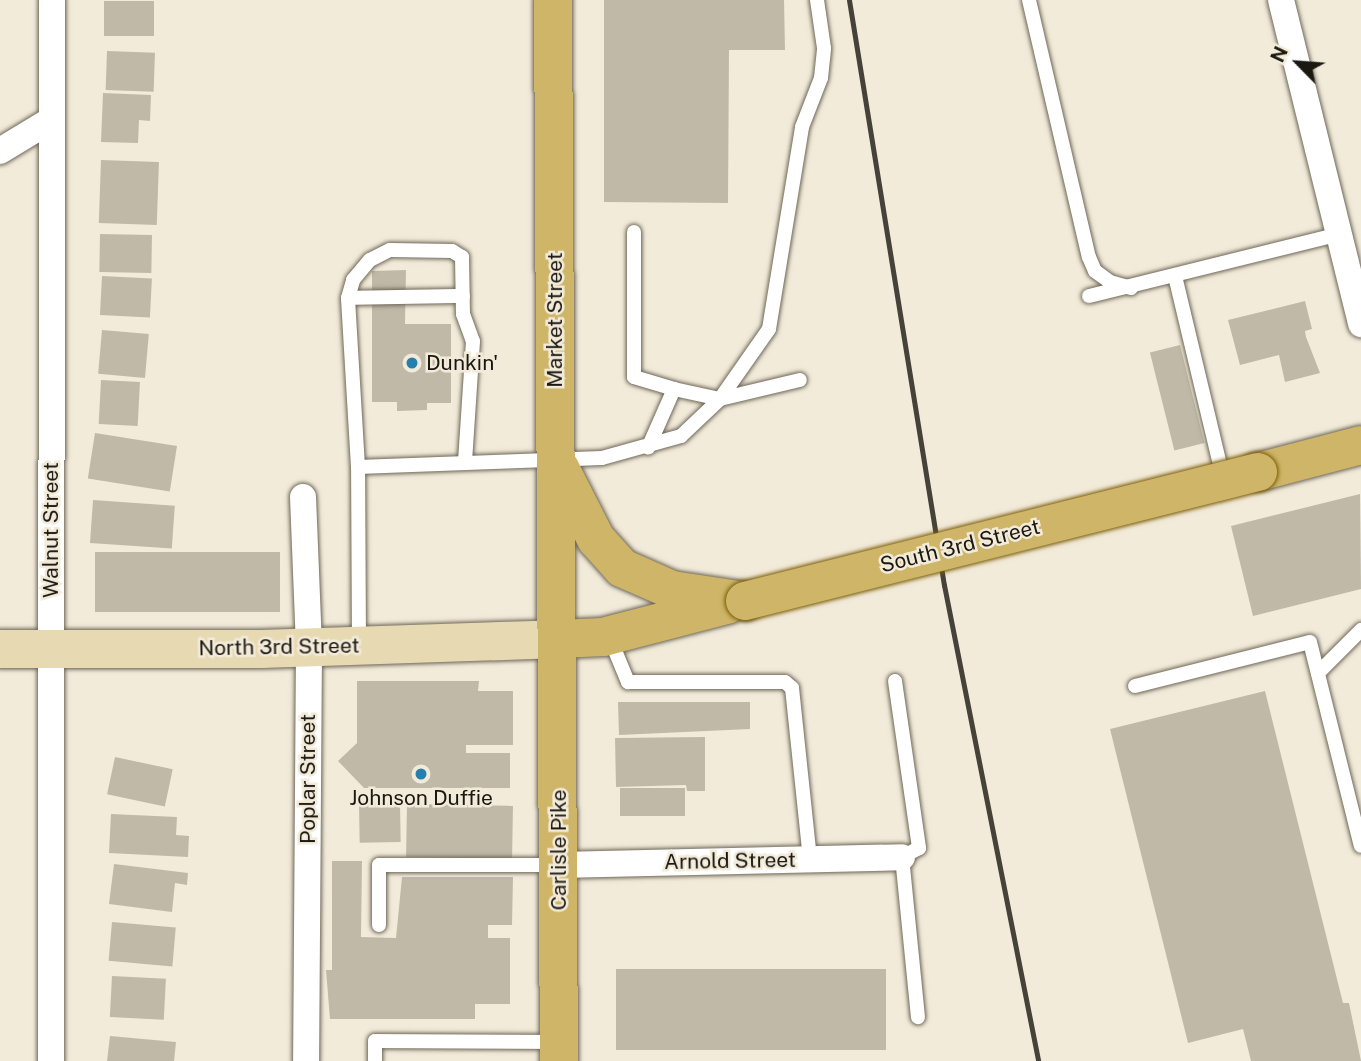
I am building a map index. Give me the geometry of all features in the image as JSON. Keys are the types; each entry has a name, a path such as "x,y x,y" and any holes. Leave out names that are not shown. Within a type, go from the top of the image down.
{"main road":[{"name":"Market Street","path":"554,0 559,639"},
{"name":"South 3rd Street","path":"559,639 609,635 1361,445"},
{"path":"556,460 596,539 622,568 672,590 745,601"},
{"name":"Carlisle Pike","path":"559,639 559,1052"}],"street":[{"name":"Walnut Street","path":"51,1061 52,0"},
{"path":"1280,0 1361,324"},
{"path":"0,151 51,121"},
{"name":"Poplar Street","path":"303,497 309,646 306,1061"},
{"name":"North 3rd Street","path":"0,649 309,646 559,639"},
{"name":"Arnold Street","path":"559,865 902,857"}],"lane":[{"path":"358,467 442,467 465,461 602,458 648,448 688,431 720,399 769,329 802,127 821,78 824,48 817,0"},
{"path":"1029,0 1089,257 1095,271 1130,288"},
{"path":"634,232 634,377 720,399 800,380"},
{"path":"1089,296 1130,288 1339,234"},
{"path":"359,645 358,467 348,298 353,280 370,260 390,250 452,251 462,257 463,296 473,341 465,461"},
{"path":"1175,276 1240,474"},
{"path":"348,298 463,296"},
{"path":"648,448 674,389"},
{"path":"1318,673 1361,630"},
{"path":"609,635 628,682 785,682 792,688 810,859"},
{"path":"1135,686 1310,642 1361,846"},
{"path":"895,681 919,848 902,857 918,1017"},
{"path":"379,925 379,865 559,865"},
{"path":"375,1061 375,1041 559,1052"}],"building":[{"path":"604,0 784,0 785,50 729,50 728,203 604,202"},
{"path":"104,1 154,1 154,36 104,36"},
{"path":"107,51 155,53 154,92 106,90"},
{"path":"103,93 151,95 150,121 139,120 138,143 101,142"},
{"path":"101,160 159,162 157,225 99,223"},
{"path":"100,234 152,235 151,273 99,272"},
{"name":"Dunkin'","path":"406,270 405,324 451,324 451,403 427,403 427,410 397,411 397,402 372,402 372,271"},
{"path":"102,276 152,279 150,318 100,315"},
{"path":"1305,301 1312,329 1305,331 1306,337 1320,373 1285,382 1279,355 1240,365 1228,320"},
{"path":"102,330 149,334 145,378 98,374"},
{"path":"1180,345 1204,443 1174,450 1150,352"},
{"path":"101,380 140,382 138,426 99,424"},
{"path":"95,433 177,446 170,491 88,478"},
{"path":"1360,494 1361,589 1253,616 1231,526"},
{"path":"93,500 175,506 172,549 90,543"},
{"path":"95,552 280,552 280,612 95,612"},
{"path":"357,681 479,681 478,691 513,691 513,745 466,745 466,753 510,753 510,788 364,788 338,761 357,743"},
{"path":"1265,691 1343,1003 1349,1003 1361,1061 1251,1061 1243,1029 1188,1043 1110,729"},
{"path":"618,702 750,702 750,729 619,735"},
{"path":"705,737 705,791 687,791 686,785 616,787 615,738"},
{"path":"115,757 173,769 165,806 107,794"},
{"path":"620,788 685,788 685,816 620,816"},
{"path":"400,803 401,842 360,843 359,804"},
{"path":"407,804 513,806 512,859 406,857"},
{"path":"111,814 177,817 176,835 189,836 188,857 109,853"},
{"path":"332,861 362,861 361,937 396,938 402,877 513,877 512,925 488,925 488,938 510,938 510,1004 475,1004 475,1019 330,1019 326,970 332,970"},
{"path":"114,864 188,873 187,885 175,883 172,912 109,904"},
{"path":"112,922 176,928 172,966 109,961"},
{"path":"616,969 886,969 886,1050 616,1050"},
{"path":"112,976 166,979 164,1020 110,1017"},
{"path":"110,1036 176,1042 174,1061 107,1061"}],"railway":[{"path":"849,0 944,585 1038,1061"}],"place":[{"name":"Dunkin'","path":"412,363"},
{"name":"Johnson Duffie","path":"421,774"}]}
